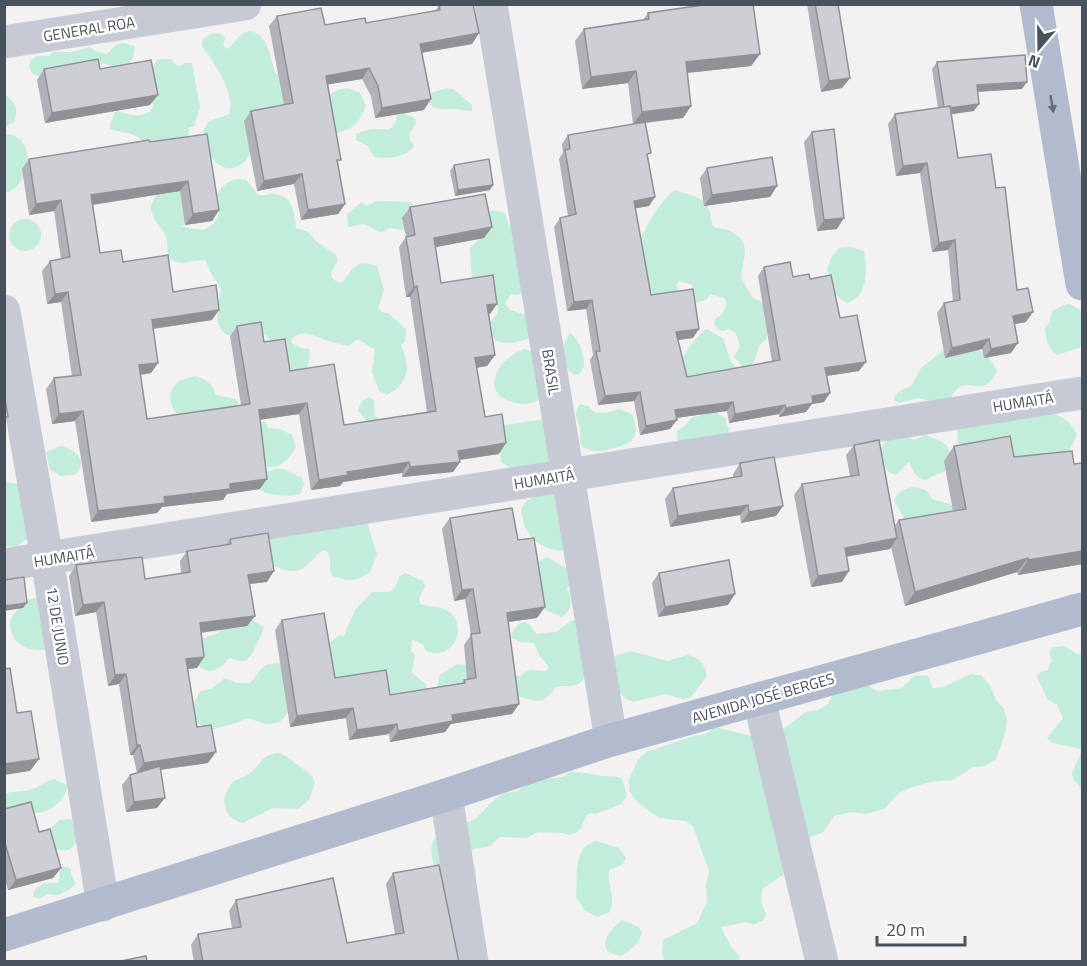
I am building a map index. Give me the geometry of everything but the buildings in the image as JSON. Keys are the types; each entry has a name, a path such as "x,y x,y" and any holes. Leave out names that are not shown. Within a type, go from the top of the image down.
{"main road":[{"path":"1036,4 1083,284"},
{"name":"AVENIDA JOSÉ BERGES","path":"4,935 446,795 610,740 1081,616"}],"street":[{"name":"GENERAL ROA","path":"4,42 245,4"},
{"name":"BRASIL","path":"491,4 610,740"},
{"name":"12 DE JUNIO","path":"4,311 103,905"},
{"name":"HUMAITÁ","path":"4,566 1083,393"},
{"path":"759,699 822,962"},
{"path":"446,795 472,962"}],"green space":[{"path":"250,31 256,33 265,42 275,73 287,77 296,94 256,142 246,160 237,167 223,167 212,158 202,137 208,123 229,114 229,97 223,78 202,46 203,39 214,33 221,34 225,39 223,45 227,49 240,36"},
{"path":"122,43 134,46 134,54 128,64 118,69 101,64 95,67 38,76 32,73 29,66 31,60 37,56 49,56 53,52 72,52 90,47 107,54 116,45"},
{"path":"158,59 171,59 180,66 192,63 200,108 194,126 188,128 189,134 185,139 144,143 134,135 110,129 110,123 116,111 140,115 153,108 150,69"},
{"path":"348,88 360,93 366,105 355,125 335,134 328,95"},
{"path":"447,88 453,89 472,105 472,111 438,109 428,102 426,97"},
{"path":"5,95 14,103 16,114 14,122 5,127"},
{"path":"403,113 415,118 416,124 409,134 414,145 407,153 391,158 374,157 368,146 356,140 356,134 366,130 390,128 398,115"},
{"path":"10,134 19,138 24,145 28,162 26,171 16,187 5,192 4,135"},
{"path":"239,179 246,180 258,195 279,195 288,201 295,216 296,228 308,232 316,241 336,255 338,261 331,272 332,278 337,282 343,282 360,264 377,266 384,290 378,308 388,313 406,329 405,342 401,345 406,361 406,374 395,390 387,395 379,391 372,372 375,350 358,339 348,346 306,334 292,338 292,343 303,349 309,348 308,364 300,377 285,368 286,351 266,335 253,333 227,335 222,330 217,319 221,288 205,260 175,262 172,260 166,237 152,215 151,207 159,190 189,189 190,218 182,227 204,230 217,218 218,193 227,183"},
{"path":"675,190 701,200 709,209 712,225 730,231 742,241 745,252 741,278 753,298 764,303 770,325 766,339 759,346 754,362 748,369 745,369 734,357 740,346 735,332 729,329 723,331 717,329 714,324 727,304 724,298 710,294 707,299 695,303 692,285 679,281 676,286 679,292 656,300 639,264 638,246 646,228 663,201"},
{"path":"378,201 410,202 415,207 403,230 389,228 381,232 362,224 348,227 347,214 362,202 366,206"},
{"path":"493,210 505,213 509,225 514,229 528,287 518,295 511,294 505,304 510,310 533,317 533,337 514,343 495,340 488,326 498,312 496,295 472,282 470,248 483,235 485,216"},
{"path":"25,219 36,224 41,235 36,246 25,251 14,246 9,235 14,224"},
{"path":"851,247 864,251 866,274 863,288 854,299 847,303 835,294 827,269 831,258 839,248"},
{"path":"1070,304 1082,314 1082,343 1079,348 1057,355 1051,350 1045,328 1050,322 1052,311"},
{"path":"706,329 723,338 731,362 739,371 700,395 681,374 684,355"},
{"path":"570,333 579,344 583,357 584,367 579,374 575,375 566,367 563,356 564,344"},
{"path":"954,342 980,350 990,359 997,371 991,381 985,385 962,386 956,390 950,400 938,404 919,398 899,403 894,400 898,392 911,386 921,368"},
{"path":"525,349 538,354 542,399 524,404 514,403 500,396 494,384 495,377 505,361"},
{"path":"196,376 209,383 216,395 236,399 248,421 266,422 268,428 280,429 292,435 296,447 288,459 276,466 267,467 261,454 177,414 170,396 173,388 181,380"},
{"path":"369,397 374,400 375,416 383,421 365,427 366,420 358,410 362,401"},
{"path":"580,404 588,406 594,412 607,413 619,409 632,414 636,430 635,436 622,446 607,450 595,451 583,447 576,416"},
{"path":"1051,412 1070,424 1077,436 1068,453 1029,467 970,453 958,443 957,430 965,422"},
{"path":"710,413 726,418 729,428 728,437 681,444 677,439 677,431 691,418"},
{"path":"544,419 563,462 515,471 501,462 499,433 505,425"},
{"path":"925,435 947,446 950,454 949,469 925,480 917,476 909,462 896,475 887,471 879,451 887,439 909,437 914,440"},
{"path":"60,446 76,453 81,461 79,470 74,475 61,476 50,470 46,452"},
{"path":"284,469 302,478 304,484 300,494 278,495 259,489 266,472"},
{"path":"4,482 19,484 29,537 16,547 5,546"},
{"path":"912,487 925,490 932,499 956,506 961,510 909,522 894,501 899,493"},
{"path":"548,492 561,495 566,550 545,547 533,539 525,527 523,506 531,498"},
{"path":"366,519 377,555 370,572 352,580 333,576 328,552 323,550 297,571 274,566 261,530"},
{"path":"547,557 567,569 570,605 562,617 543,609 536,563"},
{"path":"405,573 423,581 425,587 419,598 420,604 448,611 458,626 455,641 443,652 426,651 423,645 412,639 411,651 415,655 412,673 426,684 426,691 406,703 333,679 325,646 341,634 343,638 355,610 372,592 390,592 400,576"},
{"path":"43,598 53,648 36,650 29,648 16,641 12,635 11,618 24,601"},
{"path":"247,613 264,627 250,656 244,661 229,658 222,666 210,671 197,665 201,639 219,633 226,615"},
{"path":"572,620 575,621 585,677 579,684 556,687 547,697 540,700 517,696 515,674 520,677 529,670 545,671 548,666 539,655 534,643 520,642 511,637 516,627 524,622 530,625 537,634 556,632"},
{"path":"1064,646 1077,654 1082,653 1082,789 1073,779 1072,772 1081,749 1053,743 1047,738 1063,718 1057,705 1047,699 1037,676 1040,672 1048,670 1052,661 1049,653 1051,648"},
{"path":"631,651 667,661 688,655 700,660 707,676 690,698 683,699 665,694 633,702 621,695 615,685 611,660 615,656"},
{"path":"284,663 289,700 285,716 279,722 267,724 247,718 211,730 193,721 192,709 200,691 211,689 225,678 237,683 250,683 266,665"},
{"path":"457,664 472,669 481,681 438,693 440,675"},
{"path":"971,674 982,676 1004,709 1007,722 996,759 985,766 973,767 952,780 930,782 910,788 899,793 884,809 866,814 851,812 834,816 823,832 801,841 786,864 783,875 762,889 761,902 766,914 764,920 753,925 747,922 721,927 731,947 740,957 739,961 664,961 663,940 697,923 707,902 706,885 709,871 693,826 685,821 660,818 637,802 629,791 629,779 638,760 646,752 706,734 715,727 755,737 786,727 806,712 818,710 828,704 837,687 865,684 877,691 902,688 915,675 928,676 933,688 943,687"},
{"path":"278,753 307,771 312,777 315,783 309,800 298,809 273,808 243,823 236,821 227,813 225,807 225,795 228,789 234,781 249,774 264,758"},
{"path":"570,772 622,778 627,796 621,804 596,814 590,813 576,833 569,835 538,832 527,838 500,837 490,846 474,849 471,853 476,871 475,881 462,921 434,865 432,844 437,836 453,827 474,820 504,794 516,792 535,782 562,777"},
{"path":"54,779 67,785 63,798 56,805 44,812 5,816 5,794 33,789"},
{"path":"59,820 74,821 79,836 77,841 65,850 52,847 46,833"},
{"path":"596,841 619,848 626,858 623,864 609,870 612,906 610,912 598,917 585,911 576,897 580,856 588,844"},
{"path":"63,866 71,869 71,875 76,884 58,895 48,894 39,899 33,896 39,886 58,883 59,871"},
{"path":"622,920 639,927 642,933 637,944 622,956 613,954 605,946 608,935"}]}
